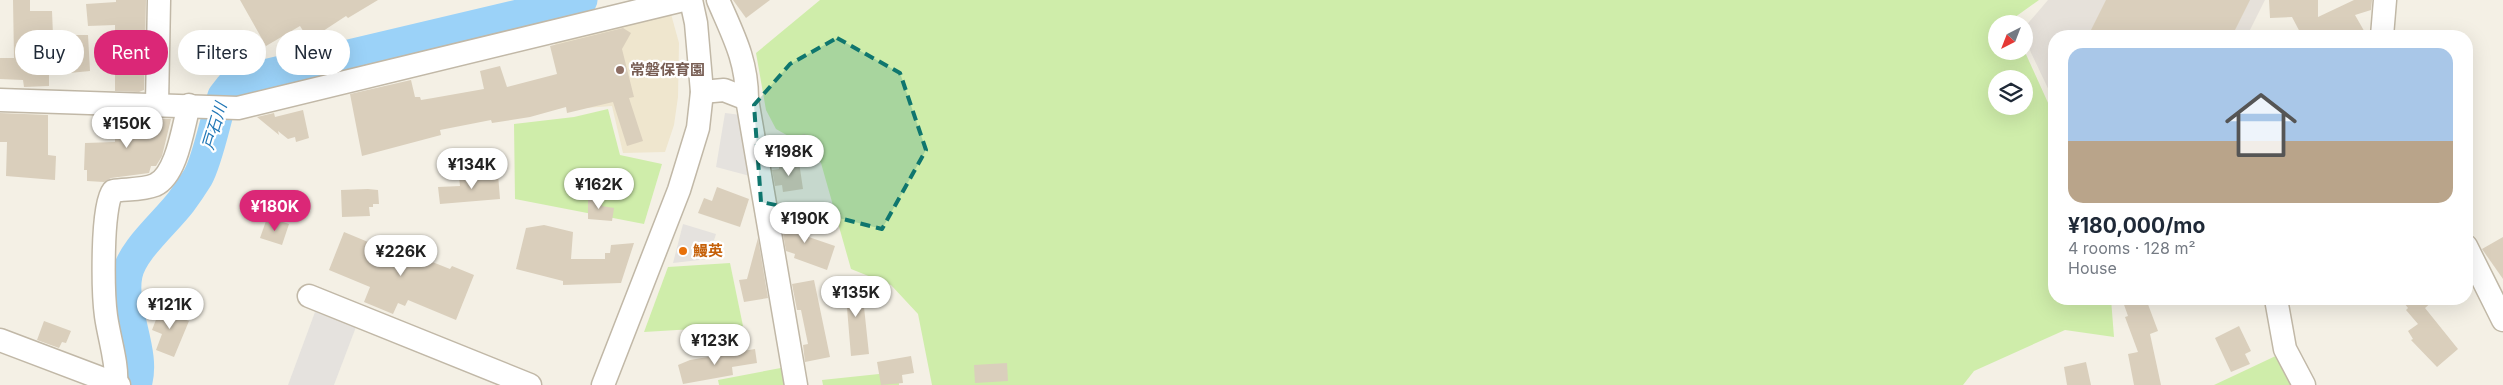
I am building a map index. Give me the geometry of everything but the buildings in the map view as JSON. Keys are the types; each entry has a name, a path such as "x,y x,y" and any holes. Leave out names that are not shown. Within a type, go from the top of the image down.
{"street":[{"path":"157,104 159,0"},
{"path":"0,100 232,107 248,105 684,0"},
{"path":"603,385 680,190 698,128 702,92 696,23 691,0"},
{"path":"718,0 742,56 747,76 748,99 796,385"},
{"path":"2382,30 2385,0"},
{"path":"702,92 724,90 748,99"},
{"path":"0,340 117,384 106,313 105,215 108,197 113,191 155,185 166,176 174,162 194,106"},
{"path":"2473,260 2503,320"},
{"path":"309,296 530,385"},
{"path":"2277,305 2285,348 2304,385"}],"highlighted area":[{"path":"837,38 900,73 926,150 882,229 761,202 754,105 790,64"}],"shaded area":[{"path":"2048,0 2265,0 2250,30 2048,30 2048,88 2033,57 2033,18"},
{"name":"常磐保育園","path":"671,14 679,43 678,97 674,125 665,152 623,153 612,106 571,109 553,38"},
{"path":"725,113 741,115 750,176 716,167"},
{"path":"683,224 716,234 708,259 673,263"},
{"path":"315,312 356,327 334,385 288,385"}],"green space":[{"path":"820,0 2039,0 2018,15 1988,15 1988,60 2029,60 2048,103 2048,305 2111,305 2114,337 2065,330 1974,371 1963,385 932,385 918,314 891,285 851,269 821,163 813,150 776,129 766,110 756,53"},
{"path":"608,109 620,155 662,164 644,224 515,199 514,124 574,117"},
{"path":"730,263 743,326 644,332 668,267"},
{"path":"2282,353 2297,385 2214,385"},
{"path":"786,367 790,385 719,385 718,380"},
{"path":"898,372 899,385 823,385 822,380"}],"waterway":[{"name":"戸石川","path":"136,385 138,359 127,302 127,275 135,256 142,246 181,202 198,177 223,96 230,87 243,80 582,0"}],"place":[{"name":"常磐保育園","path":"620,70"},
{"name":"鰻英","path":"683,251"}]}
